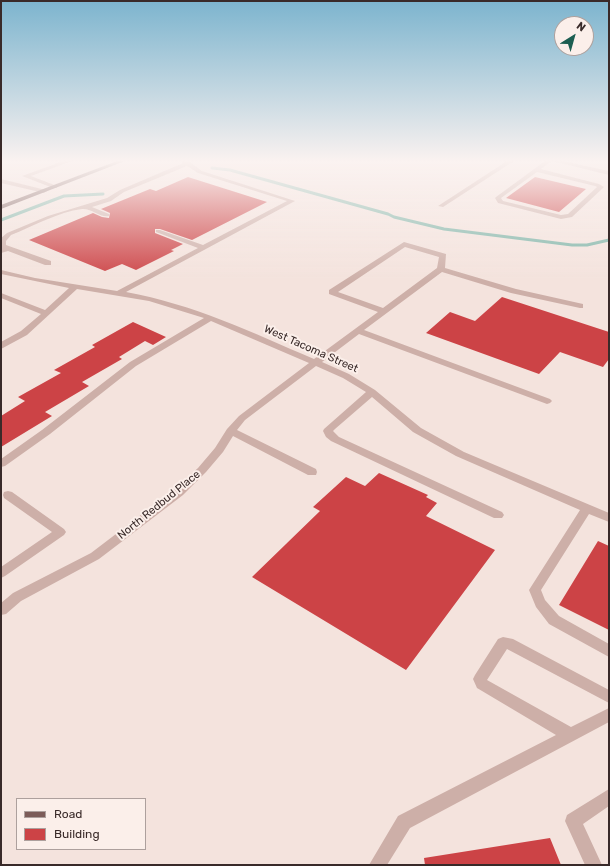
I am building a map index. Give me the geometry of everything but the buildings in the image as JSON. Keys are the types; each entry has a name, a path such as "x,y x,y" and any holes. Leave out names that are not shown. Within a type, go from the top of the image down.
{"main road":[{"path":"1,208 17,201"}],"street":[{"path":"48,263 4,251 2,246 3,240 9,234 64,211 86,207 101,201"},
{"path":"119,294 291,201"},
{"path":"441,206 448,201"},
{"path":"500,201 561,217 570,216 586,201"},
{"path":"86,207 107,215"},
{"path":"158,232 204,248"},
{"path":"385,312 332,292 404,244 443,256 441,269 514,291 580,306"},
{"name":"North Redbud Place","path":"1,610 17,597 95,556 173,497 202,470 219,450 231,431 242,418 441,269"},
{"name":"West Tacoma Street","path":"3,274 141,297 211,318 346,376 372,392 404,420 433,440 460,454 609,518"},
{"path":"1,346 24,333 75,287"},
{"path":"1,295 46,313"},
{"path":"1,464 46,432 133,364 211,318"},
{"path":"358,331 547,401"},
{"path":"372,392 331,427 328,431 330,435 335,439 498,515"},
{"path":"231,431 312,472"},
{"path":"1,573 60,532 8,495"},
{"path":"587,509 535,590 540,603 554,620 609,651"},
{"path":"570,735 482,684 480,679 503,643 508,643 609,696"},
{"path":"377,865 404,822 609,715"},
{"path":"594,865 573,821 609,797"}],"waterway":[{"path":"1,220 50,201"},
{"path":"343,201 394,217 444,229 572,245 587,245 609,240"}]}
